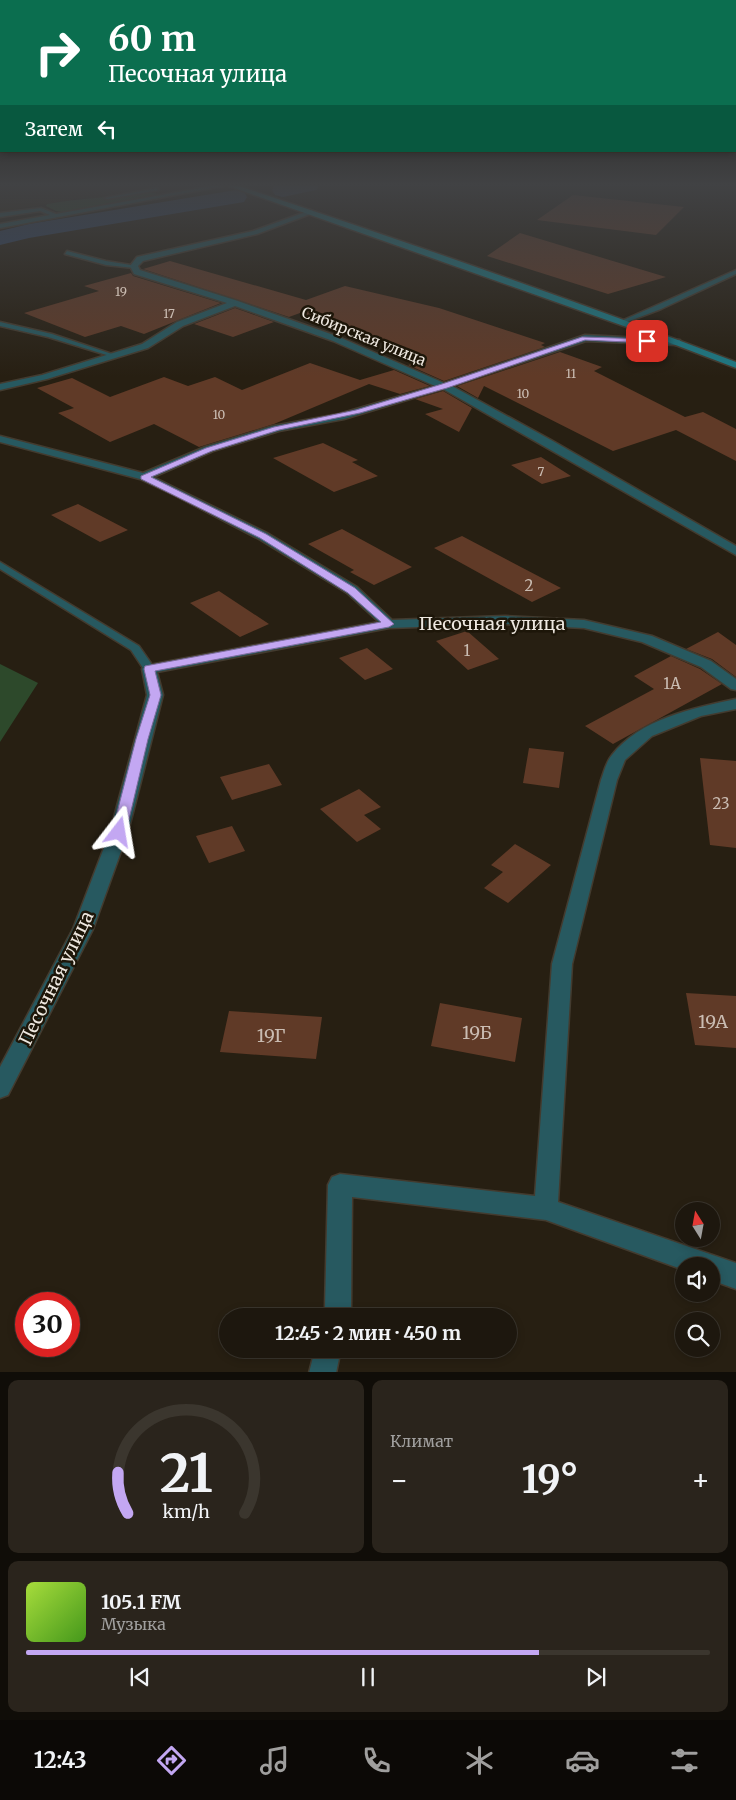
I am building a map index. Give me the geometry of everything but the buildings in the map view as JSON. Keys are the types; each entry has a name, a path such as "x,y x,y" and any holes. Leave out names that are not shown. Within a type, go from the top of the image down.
{"main road":[{"path":"416,249 677,342 736,366"}],"street":[{"path":"134,266 140,259 182,249"},
{"name":"Сибирская улица","path":"134,266 137,272 235,303 336,339 444,386 736,551"},
{"path":"0,387 44,377 112,354 145,346 180,324 235,303"},
{"path":"144,477 209,449 269,431 340,417 444,386 585,338 677,342"},
{"path":"0,440 144,477 263,536 352,590 389,624"},
{"name":"Песочная улица","path":"0,1088 83,929 119,832 155,695 149,669 389,624 505,620 584,624 647,639 706,664 736,686"},
{"path":"546,1209 562,964 609,780 618,758 646,732 697,712 736,704"},
{"path":"338,1308 340,1185 546,1209 682,1257"},
{"path":"720,1270 736,1276"},
{"path":"322,1372 326,1358"}],"lane":[{"path":"67,253 106,263 134,266"},
{"path":"622,322 659,308 736,272"},
{"path":"0,324 50,335 112,354"},
{"path":"0,565 135,648 149,669"}],"green space":[{"path":"0,664 38,683 0,742"}],"route":[{"path":"119,832 155,695 149,669 389,624 352,590 263,536 144,477 209,449 277,428 358,412 444,386 585,338 647,341"}]}
